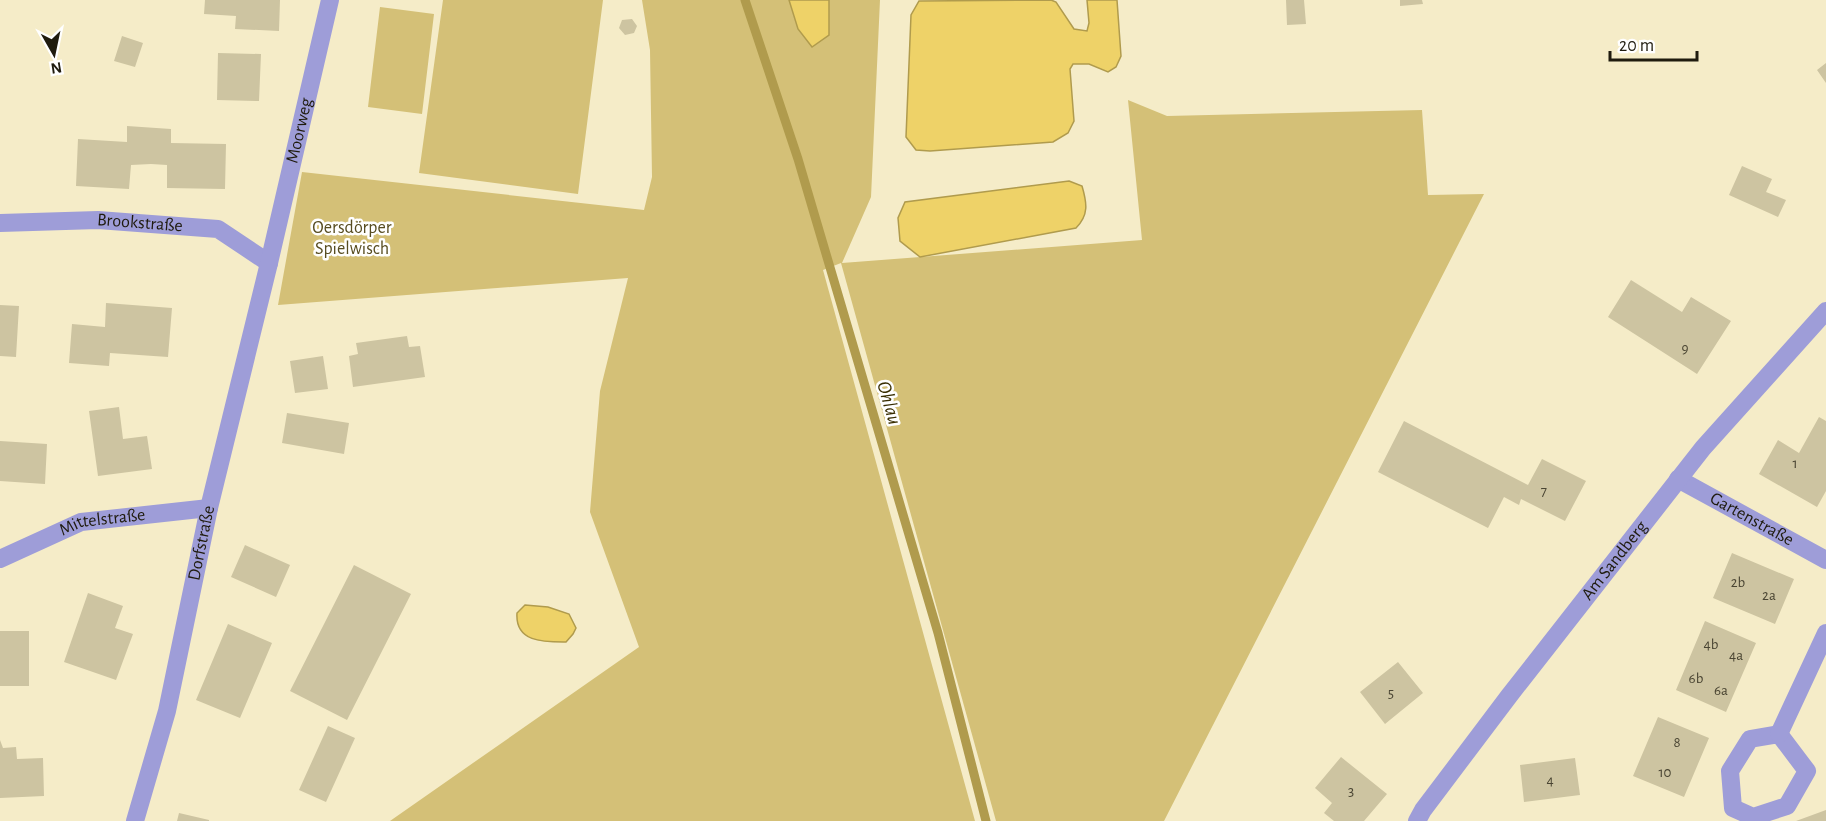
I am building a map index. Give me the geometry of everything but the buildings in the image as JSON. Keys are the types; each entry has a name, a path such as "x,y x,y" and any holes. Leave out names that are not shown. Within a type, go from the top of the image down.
{"street":[{"name":"Moorweg","path":"269,263 330,0"},
{"name":"Brookstraße","path":"0,223 98,220 218,229 269,263"},
{"name":"Dorfstraße","path":"135,821 167,711 209,508 269,263"},
{"name":"Am Sandberg","path":"1417,821 1509,696 1678,479 1713,436 1826,311"},
{"name":"Gartenstraße","path":"1678,479 1826,560"},
{"name":"Mittelstraße","path":"0,559 81,522 209,508"},
{"path":"1779,735 1826,633"},
{"path":"1779,735 1807,771 1787,806 1753,817 1733,808 1730,771 1750,739 1779,735"}],"green space":[{"path":"443,0 603,0 578,194 419,173"},
{"name":"Oersdörper Spielwisch","path":"642,0 789,0 798,29 829,35 829,0 880,0 871,197 842,263 1142,240 1128,100 1167,116 1422,110 1428,195 1484,194 1164,821 996,821 841,263 823,270 975,821 390,821 639,647 590,512 600,391 628,278 278,305 302,172 644,210 652,177 650,50"},
{"path":"380,7 434,14 422,114 368,107"}],"shaded area":[{"path":"789,0 829,0 829,35 812,47 798,29"},
{"path":"1051,0 1056,2 1074,29 1087,31 1089,23 1087,0 1117,0 1121,56 1116,67 1108,72 1089,64 1073,64 1070,69 1074,121 1068,133 1053,142 930,151 916,150 906,137 911,15 919,1"},
{"path":"1069,181 1082,186 1085,198 1085,213 1076,228 920,257 900,241 898,218 905,202"},
{"path":"525,605 548,607 569,614 576,628 573,634 566,642 541,641 526,635 518,623 517,613"}],"waterway":[{"name":"Ohlau","path":"745,0 798,159 938,633 986,821"}]}
